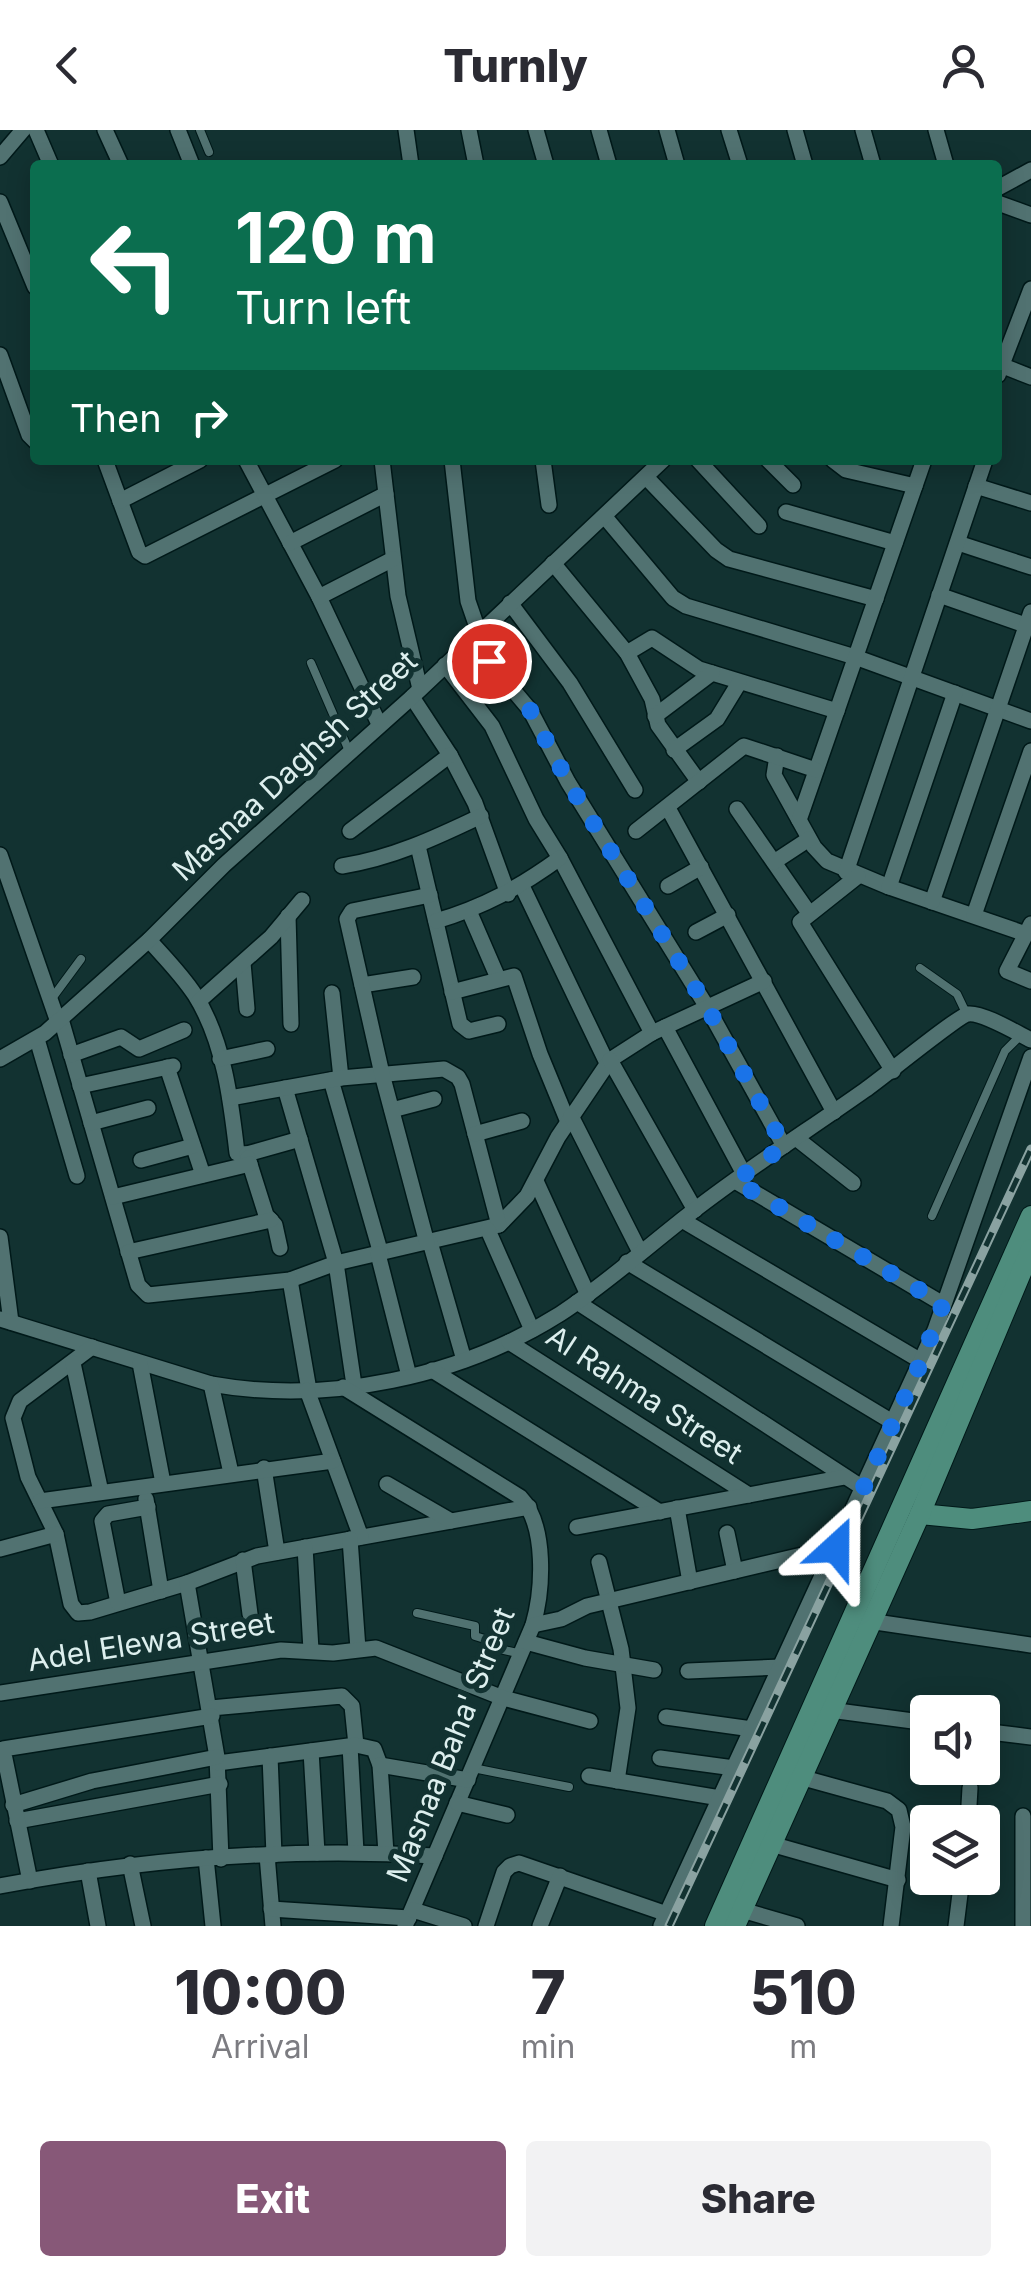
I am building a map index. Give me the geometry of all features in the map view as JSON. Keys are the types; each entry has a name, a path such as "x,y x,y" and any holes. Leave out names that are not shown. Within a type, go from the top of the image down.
{"main road":[{"path":"738,1918 830,1710 861,1620 920,1514 1013,1250 1031,1216"},
{"path":"716,1926 1031,1249"},
{"path":"920,1514 972,1519 1031,1510"}],"street":[{"path":"0,157 23,130"},
{"path":"36,130 48,160"},
{"path":"105,130 119,160"},
{"path":"178,130 190,160"},
{"path":"409,160 406,133 423,130"},
{"path":"469,130 475,160"},
{"path":"536,130 545,160"},
{"path":"598,130 607,160"},
{"path":"667,130 676,160"},
{"path":"730,130 739,160"},
{"path":"795,130 804,160"},
{"path":"863,130 872,160"},
{"path":"936,130 945,160"},
{"path":"1002,186 1031,170"},
{"path":"0,202 30,275"},
{"path":"1002,204 1031,215"},
{"path":"1002,360 1031,288"},
{"path":"0,355 30,435"},
{"path":"1002,369 1031,377"},
{"path":"106,465 139,552 145,556 325,465"},
{"path":"249,465 319,596 379,724"},
{"path":"383,465 393,559 416,693 515,890 688,1215 921,1362"},
{"path":"453,465 475,637 530,710 568,782 790,1142 853,1182"},
{"path":"543,465 548,505"},
{"name":"Masnaa Daghsh Street","path":"1,1055 36,1039 60,1021 658,465"},
{"path":"703,465 759,526"},
{"path":"773,465 792,486"},
{"path":"840,465 846,470 915,486"},
{"path":"799,820 922,465"},
{"path":"893,1071 800,923 852,874 912,677 983,465"},
{"path":"120,501 174,466"},
{"path":"646,477 716,550 729,558 876,599"},
{"path":"976,486 1031,504"},
{"path":"290,543 386,494"},
{"path":"786,512 895,543"},
{"path":"604,517 679,603 912,677 1031,721"},
{"path":"958,543 1031,567"},
{"path":"319,596 393,559"},
{"path":"553,563 627,652 652,698 655,716 698,782"},
{"path":"932,902 1030,622 939,595"},
{"path":"510,602 570,683 635,790"},
{"path":"627,652 652,638 691,666 837,711"},
{"path":"445,665 492,726 536,820 739,1178 943,1304"},
{"path":"655,716 712,673"},
{"path":"674,750 717,720 739,683"},
{"path":"889,888 955,693"},
{"path":"636,831 744,746 816,770"},
{"path":"974,916 1031,751"},
{"path":"350,831 450,755"},
{"path":"777,756 774,775 809,839 828,861 889,888 1028,929 1007,972 1031,981"},
{"path":"668,808 834,1112"},
{"path":"737,809 809,913"},
{"path":"342,866 418,846 481,816"},
{"path":"774,862 809,839"},
{"path":"418,846 462,1029 498,1024"},
{"path":"0,855 72,1055 138,1285 148,1295 290,1280 336,1263 493,1228 520,1207 570,1119 609,1062 658,1030 764,981"},
{"path":"436,921 470,912 515,890 560,858"},
{"path":"668,886 701,867"},
{"path":"430,895 352,911 348,919 382,1074 464,1360"},
{"path":"198,1001 243,963 302,900"},
{"path":"470,912 498,978"},
{"path":"288,916 291,1024"},
{"path":"696,932 728,916"},
{"path":"150,940 198,1001 230,1098 236,1150 249,1159"},
{"path":"243,963 247,1008"},
{"path":"452,992 509,974 515,978 540,1054 634,1257 894,1423"},
{"path":"362,985 413,976"},
{"path":"332,993 336,1079 409,1376"},
{"path":"0,1237 6,1320 212,1384 275,1392 409,1376 509,1342 582,1299 688,1215 967,1014 978,1015 1026,1038"},
{"path":"72,1055 121,1037 139,1049 184,1030"},
{"path":"36,1039 76,1176"},
{"path":"220,1060 266,1048"},
{"path":"486,1926 504,1872 510,1866 524,1864 664,1920 921,1362 1031,1057"},
{"path":"80,1086 170,1067 203,1176"},
{"path":"230,1098 382,1074 444,1069 458,1077 475,1134 493,1228 532,1330"},
{"path":"285,1088 336,1263 349,1386"},
{"path":"392,1110 434,1099"},
{"path":"91,1123 148,1108"},
{"path":"475,1134 522,1122"},
{"path":"113,1198 203,1176 300,1139"},
{"path":"140,1160 193,1146"},
{"path":"249,1159 280,1248"},
{"path":"536,1181 582,1299 863,1488"},
{"path":"128,1252 272,1220"},
{"path":"290,1280 308,1390 355,1538 358,1649"},
{"name":"Al Rahma Street","path":"509,1342 749,1495"},
{"path":"92,1347 16,1406 14,1424 32,1487 56,1534 72,1604 78,1613 161,1591 243,1560 277,1552 530,1507"},
{"path":"73,1363 101,1492"},
{"path":"140,1363 163,1483"},
{"path":"432,1370 660,1512"},
{"path":"212,1384 231,1473"},
{"path":"349,1386 530,1507"},
{"path":"0,1443 18,1441"},
{"path":"40,1501 333,1461"},
{"path":"264,1468 277,1552"},
{"path":"576,1527 845,1477"},
{"path":"387,1484 451,1521"},
{"path":"144,1485 161,1591"},
{"path":"118,1603 102,1520 108,1514 148,1507"},
{"name":"Masnaa Baha' Street","path":"409,1918 524,1648 540,1598 536,1524 530,1507"},
{"path":"677,1508 690,1582"},
{"path":"727,1533 735,1571"},
{"path":"0,1549 56,1534"},
{"path":"305,1547 311,1650"},
{"path":"532,1625 609,1601 836,1548"},
{"path":"243,1560 250,1614"},
{"path":"599,1562 623,1666 628,1716 617,1781"},
{"path":"187,1583 212,1712 220,1784 213,1858 214,1926"},
{"path":"861,1620 1031,1645"},
{"name":"Adel Elewa Street","path":"0,1693 291,1648 333,1653 382,1650 503,1698 590,1721"},
{"path":"524,1648 654,1670"},
{"path":"688,1670 781,1668"},
{"path":"30,1881 3,1749 212,1712 346,1698 352,1706 356,1852"},
{"path":"830,1710 910,1721"},
{"path":"666,1717 752,1729"},
{"path":"1000,1734 1031,1738"},
{"path":"15,1814 92,1782 218,1760 353,1746 374,1749 380,1765 386,1853"},
{"path":"310,1751 317,1853"},
{"path":"270,1756 273,1926"},
{"path":"660,1758 734,1768"},
{"path":"380,1765 470,1774"},
{"path":"589,1776 720,1798"},
{"path":"800,1776 894,1804 902,1817 891,1926"},
{"path":"15,1814 220,1784"},
{"path":"969,1805 970,1788"},
{"path":"458,1803 506,1815"},
{"path":"1023,1816 1023,1926"},
{"path":"770,1844 898,1880"},
{"path":"0,1886 130,1864 213,1858 356,1852 435,1856"},
{"path":"130,1864 143,1926"},
{"path":"88,1870 98,1926"},
{"path":"540,1926 560,1876"},
{"path":"956,1926 960,1895"},
{"path":"271,1908 464,1926"},
{"path":"738,1918 797,1926"}],"lane":[{"path":"200,130 209,152"},
{"path":"311,663 349,752"},
{"path":"50,1001 81,960"},
{"path":"920,968 959,996 967,1014"},
{"path":"932,1216 1002,1058 1026,1038"},
{"path":"417,1613 475,1626 475,1636 491,1641 491,1647 524,1648"},
{"path":"470,1774 569,1787"}],"railway":[{"path":"669,1926 1031,1149"}],"route":[{"path":"489,661 525,702 546,736 568,782 707,1007 784,1146 735,1181 943,1304 921,1362 836,1548"}]}
